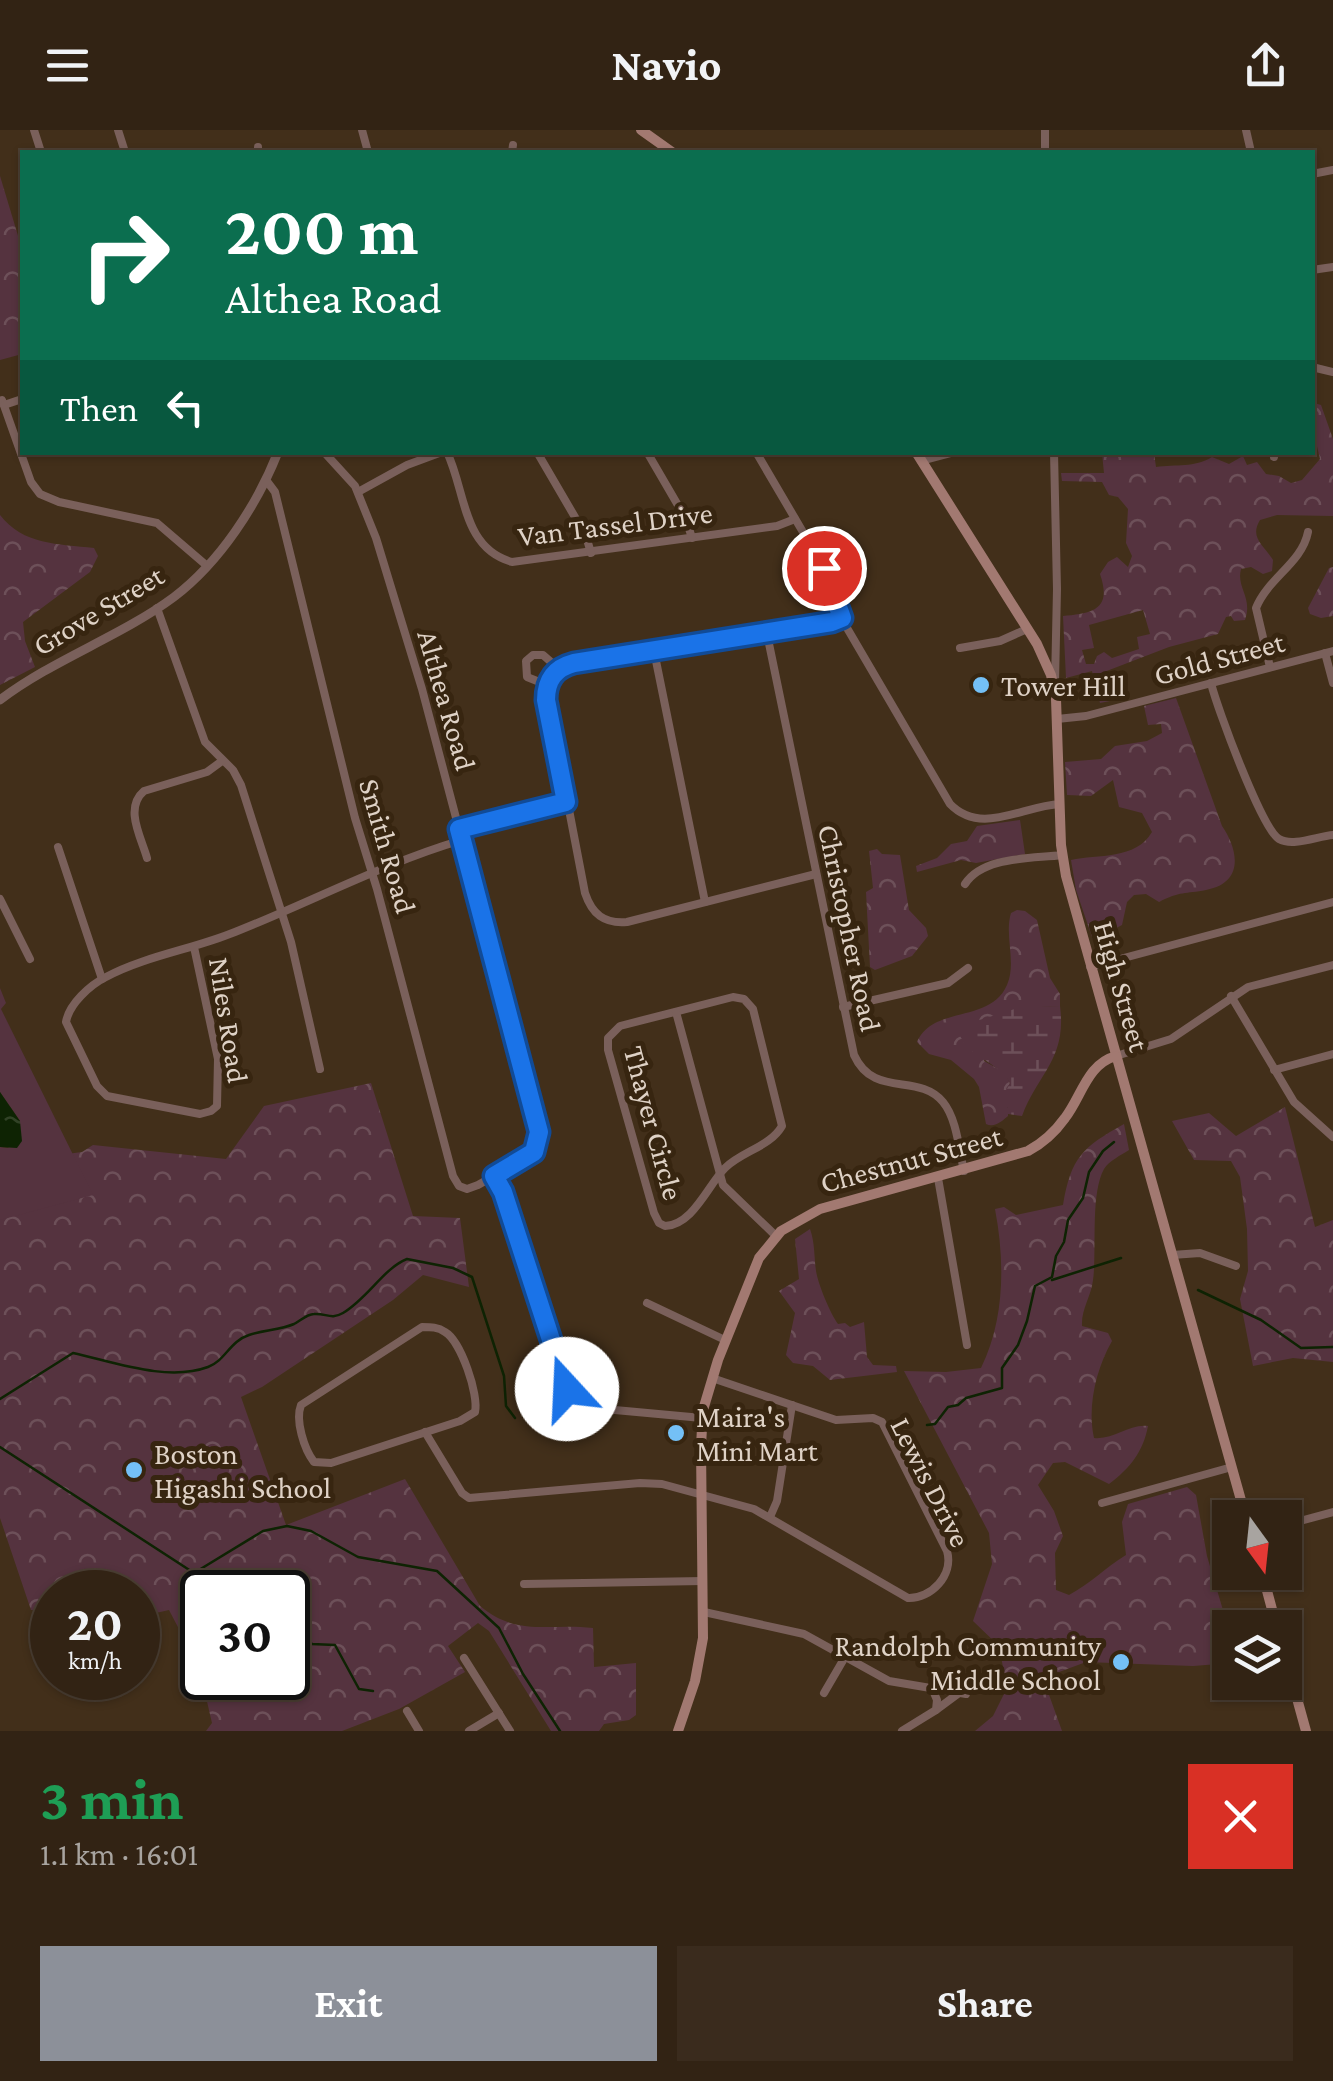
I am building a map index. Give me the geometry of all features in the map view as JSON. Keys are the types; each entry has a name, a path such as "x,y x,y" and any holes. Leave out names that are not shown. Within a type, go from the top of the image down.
{"main road":[{"path":"641,130 669,150"},
{"path":"918,457 1037,644 1054,689"},
{"name":"High Street","path":"1054,689 1062,855 1241,1500"},
{"name":"Chestnut Street","path":"678,1731 699,1668 704,1612 702,1418 725,1340 754,1268 776,1236 795,1221 826,1207 1016,1157 1044,1140 1065,1119 1096,1065 1116,1056"},
{"path":"1297,1700 1306,1731"}],"street":[{"path":"3,403 20,451"},
{"path":"21,455 40,494 59,502 152,521 166,528 206,565"},
{"name":"Grove Street","path":"0,700 180,592 239,524 277,455"},
{"name":"Althea Road","path":"327,455 347,474 358,492 418,675 539,1132 534,1152 494,1176"},
{"path":"358,492 402,467 436,455"},
{"name":"Van Tassel Drive","path":"445,455 474,532 489,552 516,563 777,526 795,518"},
{"path":"539,455 586,536 591,553"},
{"path":"648,455 688,523 692,538"},
{"path":"758,455 826,573 842,618 953,808 966,817 981,820 1060,804"},
{"name":"High Street","path":"1054,455 1054,689"},
{"name":"Smith Road","path":"266,480 275,492 355,818 454,1179 462,1187 470,1188 494,1176"},
{"path":"1270,667 1256,608 1266,589 1299,553 1308,532"},
{"path":"157,608 200,732 208,747 240,781 291,942 320,1069"},
{"path":"816,874 623,923 596,914 585,892 546,704 547,686 559,669 574,663 822,626 842,618"},
{"path":"960,648 1000,641 1028,629"},
{"name":"Christopher Road","path":"767,634 854,1055 867,1074 878,1081 925,1090 946,1106 964,1171"},
{"path":"1037,644 1057,637"},
{"path":"654,651 705,902"},
{"path":"1329,652 1333,683"},
{"name":"Gold Street","path":"1057,720 1086,716 1329,652"},
{"path":"547,686 527,677 524,667 528,660 535,654 543,655 559,669"},
{"path":"1211,683 1224,724 1272,833 1290,842 1333,835"},
{"path":"148,858 133,810 138,795 206,772 222,760"},
{"path":"459,829 566,802"},
{"name":"Niles Road","path":"194,947 218,1059 219,1102 208,1112 114,1098 100,1089 66,1022 72,1007 102,979 194,947 462,840"},
{"path":"58,847 102,979"},
{"path":"965,884 982,868 1062,855"},
{"path":"0,899 30,959"},
{"path":"1090,966 1333,902"},
{"path":"1116,1056 1172,1039 1230,996 1254,985 1333,965"},
{"path":"844,1007 943,984 957,979 968,968"},
{"path":"1230,996 1297,1105 1333,1137"},
{"name":"Thayer Circle","path":"737,997 750,1003 782,1126 774,1138 733,1161 684,1220 672,1226 659,1223 607,1042 617,1028 676,1012 737,997"},
{"path":"676,1012 727,1191 776,1236"},
{"path":"1274,1070 1333,1054"},
{"path":"494,1176 503,1192 570,1393 599,1410 702,1418"},
{"path":"938,1178 967,1344"},
{"path":"1172,1255 1209,1255 1236,1266"},
{"path":"647,1303 725,1340"},
{"path":"431,1326 444,1330 456,1344 477,1404 475,1412 467,1418 425,1432 320,1464 309,1454 298,1411 304,1402 409,1332 431,1326"},
{"name":"Lewis Drive","path":"425,1432 462,1493 473,1499 646,1482 662,1484 748,1507 908,1598 925,1594 950,1569 946,1551 882,1422 873,1418 836,1420 712,1378"},
{"path":"770,1518 792,1405"},
{"path":"1102,1503 1232,1467"},
{"path":"1302,1520 1333,1512"},
{"path":"524,1584 703,1581"},
{"path":"704,1612 798,1632 889,1681 963,1694 902,1731"},
{"path":"824,1693 845,1657"},
{"path":"464,1658 510,1731"},
{"path":"932,1688 936,1710"},
{"path":"407,1711 419,1731"},
{"path":"469,1731 499,1714"}],"green space":[{"path":"0,176 20,242 20,355 0,360"},
{"path":"1315,403 1321,405 1333,439 1333,516 1277,515 1260,520 1257,537 1273,560 1272,571 1263,574 1251,567 1241,569 1247,605 1245,620 1226,617 1218,634 1169,647 1104,672 1120,699 1100,703 1092,671 1066,678 1063,616 1098,607 1104,595 1100,574 1108,562 1117,557 1128,567 1132,556 1126,543 1128,509 1118,497 1109,495 1102,482 1062,481 1061,473 1104,473 1102,455 1154,455 1156,467 1192,464 1212,457 1229,464 1243,456 1247,465 1257,462 1266,474 1291,483 1302,480 1320,459 1315,438","holes":["1143,610 1150,634 1137,637 1139,649 1112,658 1104,652 1094,664 1086,664 1082,650 1094,648 1089,625"]},
{"path":"0,515 30,538 94,548 98,556 90,572 23,622 35,667 0,685"},
{"path":"1333,567 1333,616 1321,618 1310,614 1308,608"},
{"path":"1176,698 1232,845 1232,873 1219,886 1159,902 1146,894 1134,895 1127,902 1122,925 1093,940 1076,890 1071,860 1126,852 1152,832 1142,813 1119,807 1113,780 1091,796 1067,795 1065,762 1101,759 1115,746 1147,741 1162,733 1161,724 1148,725 1144,706"},
{"path":"1020,820 1025,854 976,863 961,860 917,872 916,866 937,858 951,844 967,841 977,826"},
{"path":"877,849 882,854 900,855 909,910 926,928 928,936 912,956 875,970 870,967 866,892 873,888 869,851"},
{"path":"1017,910 1037,920 1050,978 1060,994 1060,1006 1021,1008 998,1016 984,1061 1004,1072 1010,1083 1003,1103 1008,1116 989,1125 974,1079 951,1060 929,1054 917,1042 935,1023 988,1005 999,997 1010,976 1009,922 1011,913"},
{"path":"0,988 6,1003 1,1009 93,1195 0,1220 0,1147 8,1148 20,1133 20,1121 0,1092"},
{"path":"1060,1006 1059,1040 1050,1065 1022,1116 1008,1114 1008,1108 996,1101 996,1096 1006,1091 1010,1083 969,1048 959,1033 973,1022 1021,1007"},
{"path":"371,1083 413,1216 460,1218 469,1287 423,1275 393,1300 241,1397 286,1525 405,1479 480,1606 494,1616 520,1625 593,1628 594,1667 636,1663 636,1715 604,1724 599,1731 551,1731 489,1631 478,1623 448,1646 465,1672 399,1709 342,1731 206,1731 212,1723 207,1700 310,1700 310,1570 180,1570 180,1631 169,1610 160,1612 160,1570 30,1570 30,1607 0,1518 0,1163 82,1152 93,1145 226,1159 264,1106"},
{"path":"1285,1107 1315,1227 1333,1220 1333,1362 1293,1358 1253,1366 1240,1299 1248,1271 1240,1177 1231,1161 1194,1160 1172,1121 1209,1113 1236,1136"},
{"path":"1124,1124 1129,1150 1104,1169 1095,1207 1093,1280 1082,1326 1108,1333 1112,1341 1094,1388 1094,1438 1148,1426 1134,1459 1109,1484 1065,1462 1053,1463 1038,1485 1063,1536 1055,1553 1056,1590 1069,1595 1126,1555 1122,1522 1128,1504 1187,1487 1196,1495 1212,1590 1217,1590 1223,1610 1212,1610 1212,1664 1086,1662 1051,1675 1048,1692 1062,1731 975,1731 993,1716 1007,1688 999,1646 973,1621 992,1564 989,1533 904,1371 981,1368 995,1330 1001,1290 995,1209 1004,1207 1016,1215 1063,1205 1075,1164 1098,1140"},
{"path":"810,1229 817,1277 838,1324 850,1327 864,1322 867,1357 873,1365 896,1366 897,1372 830,1380 813,1366 793,1363 786,1355 795,1313 779,1291 799,1279 795,1239"}],"water":[{"path":"0,1092 20,1121 22,1141 17,1148 0,1147"}],"waterway":[{"path":"927,1425 935,1424 948,1407 966,1398 1002,1388 1002,1368 1018,1345 1035,1286 1052,1277 1068,1220 1083,1198 1089,1172 1114,1142"},
{"path":"1052,1280 1121,1258"},
{"path":"0,1399 73,1353 158,1372 208,1367 249,1335 289,1326 311,1314 343,1313 407,1259 453,1268 472,1277 504,1376 506,1406 515,1418"},
{"path":"1198,1290 1261,1320 1301,1348 1333,1347"},
{"path":"0,1447 194,1573 263,1531 287,1526 311,1531 358,1557 437,1571 499,1628 560,1731"},
{"path":"310,1642 335,1645 359,1689 373,1691"}],"place":[{"name":"Tower Hill","path":"981,685"},
{"name":"Maira's Mini Mart","path":"676,1433"},
{"name":"Boston Higashi School","path":"134,1470"},
{"name":"Randolph Community Middle School","path":"1121,1662"}],"route":[{"path":"567,1389 503,1192 494,1176 534,1152 539,1132 459,829 566,802 546,700 547,686 559,669 574,663 822,626 842,618 824,568"}]}
